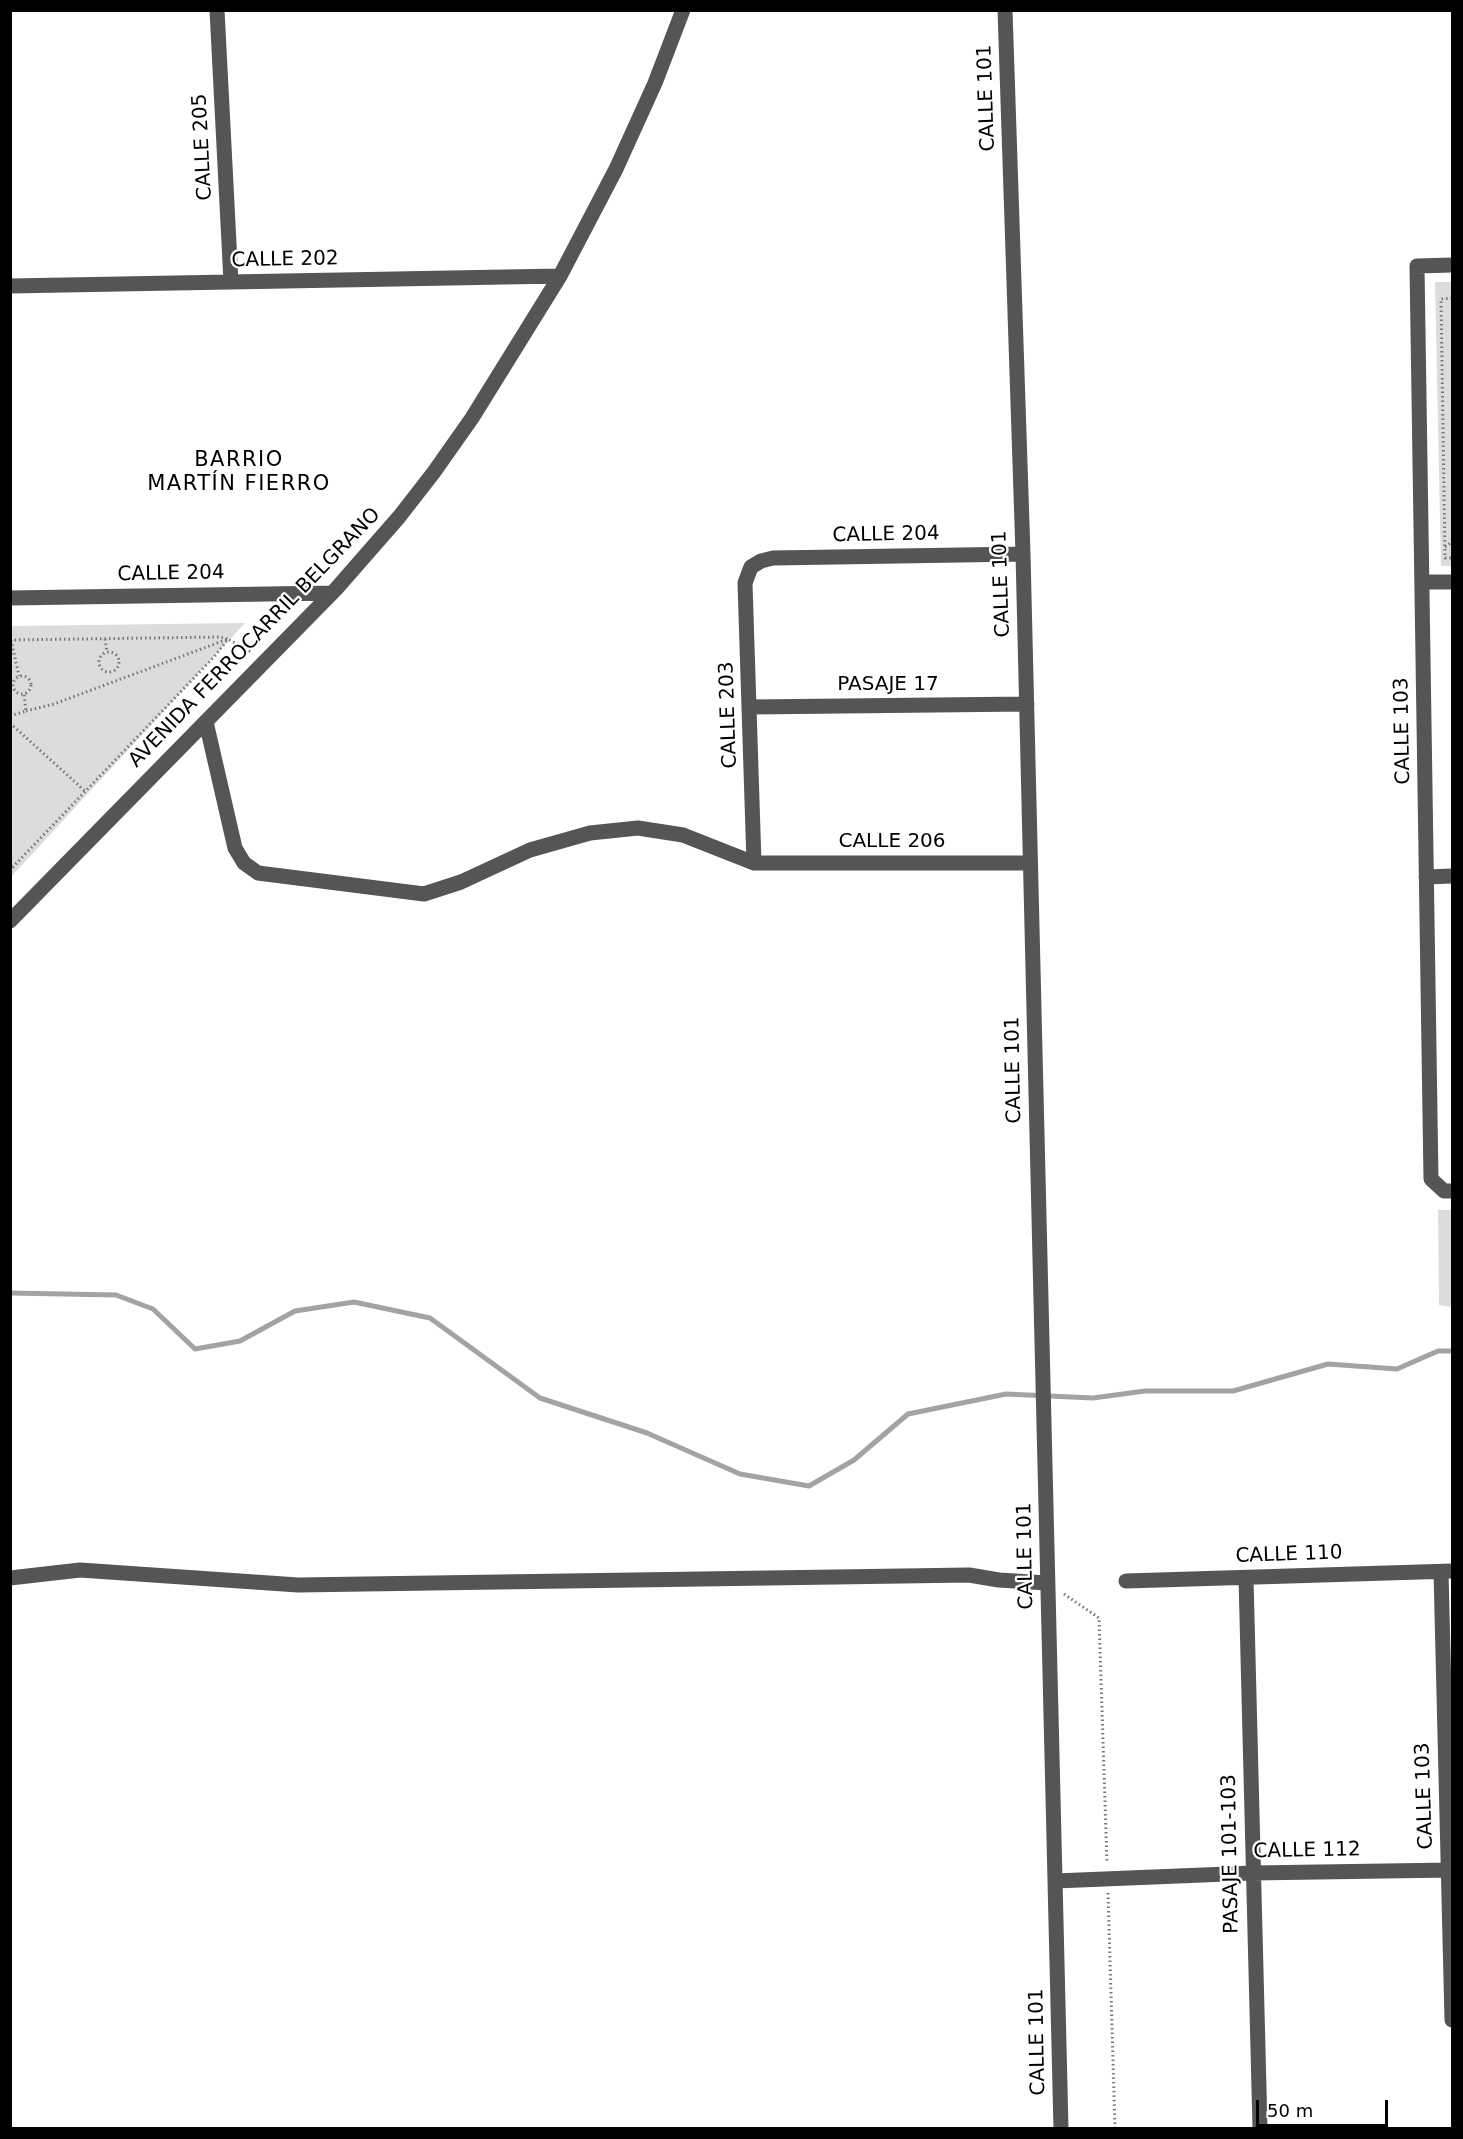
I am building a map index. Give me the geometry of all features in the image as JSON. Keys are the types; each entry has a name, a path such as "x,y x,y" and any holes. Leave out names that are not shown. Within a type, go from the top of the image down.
{"street":[{"name":"CALLE 205","path":"217,10 231,282"},
{"name":"AVENIDA FERROCARRIL BELGRANO","path":"10,921 332,593 399,517 434,472 472,418 560,276 616,169 655,83 683,10"},
{"name":"CALLE 101","path":"1005,10 1027,704 1061,2128"},
{"name":"CALLE 103","path":"1448,1191 1431,1179 1417,266 1452,265"},
{"name":"CALLE 202","path":"10,286 560,276"},
{"name":"CALLE 204","path":"751,567 773,558 1023,554"},
{"name":"CALLE 203","path":"751,567 745,583 754,863"},
{"path":"1422,582 1452,582"},
{"name":"CALLE 204","path":"10,598 332,593"},
{"name":"PASAJE 17","path":"750,707 1027,704"},
{"path":"206,722 236,848 244,863 258,873 424,894 461,882 530,850 590,833 638,828 684,835 754,863"},
{"name":"CALLE 206","path":"754,863 1030,863"},
{"path":"1426,877 1452,876"},
{"path":"10,1578 80,1570 298,1585 935,1575 969,1575 999,1580 1047,1583"},
{"name":"CALLE 103","path":"1447,1572 1452,2020"},
{"name":"CALLE 110","path":"1126,1581 1447,1572"},
{"name":"PASAJE 101-103","path":"1246,1578 1260,2128"},
{"name":"CALLE 112","path":"1055,1881 1252,1873 1450,1870"}],"path":[{"path":"1452,298 1441,299 1445,558 1452,558"},
{"path":"1445,547 1452,542"},
{"path":"19,676 11,640 220,637 228,639 266,661"},
{"path":"105,639 107,652"},
{"path":"10,716 54,704 113,680 228,639"},
{"path":"10,870 228,639"},
{"path":"107,652 116,655 119,661 117,668 111,671 102,669 99,664 102,655 107,652"},
{"path":"111,671 113,680"},
{"path":"19,676 27,677 31,682 31,688 24,694 15,691 12,686 14,679 19,676"},
{"path":"24,694 26,711"},
{"path":"10,723 86,792"},
{"path":"1047,1583 1099,1618 1115,2128"}],"shaded area":[{"path":"1435,282 1452,282 1452,566 1441,566"},
{"path":"245,623 11,877 11,626"},
{"path":"1438,1210 1452,1210 1452,1307 1439,1305"}],"waterway":[{"path":"10,1293 116,1295 153,1309 195,1349 240,1341 295,1311 354,1302 430,1318 540,1398 647,1433 740,1474 809,1486 854,1460 908,1414 1006,1394 1093,1398 1145,1391 1233,1391 1328,1364 1397,1369 1438,1351 1452,1351"}],"district":[{"name":"BARRIO MARTÍN FIERRO","path":"239,473"}]}
